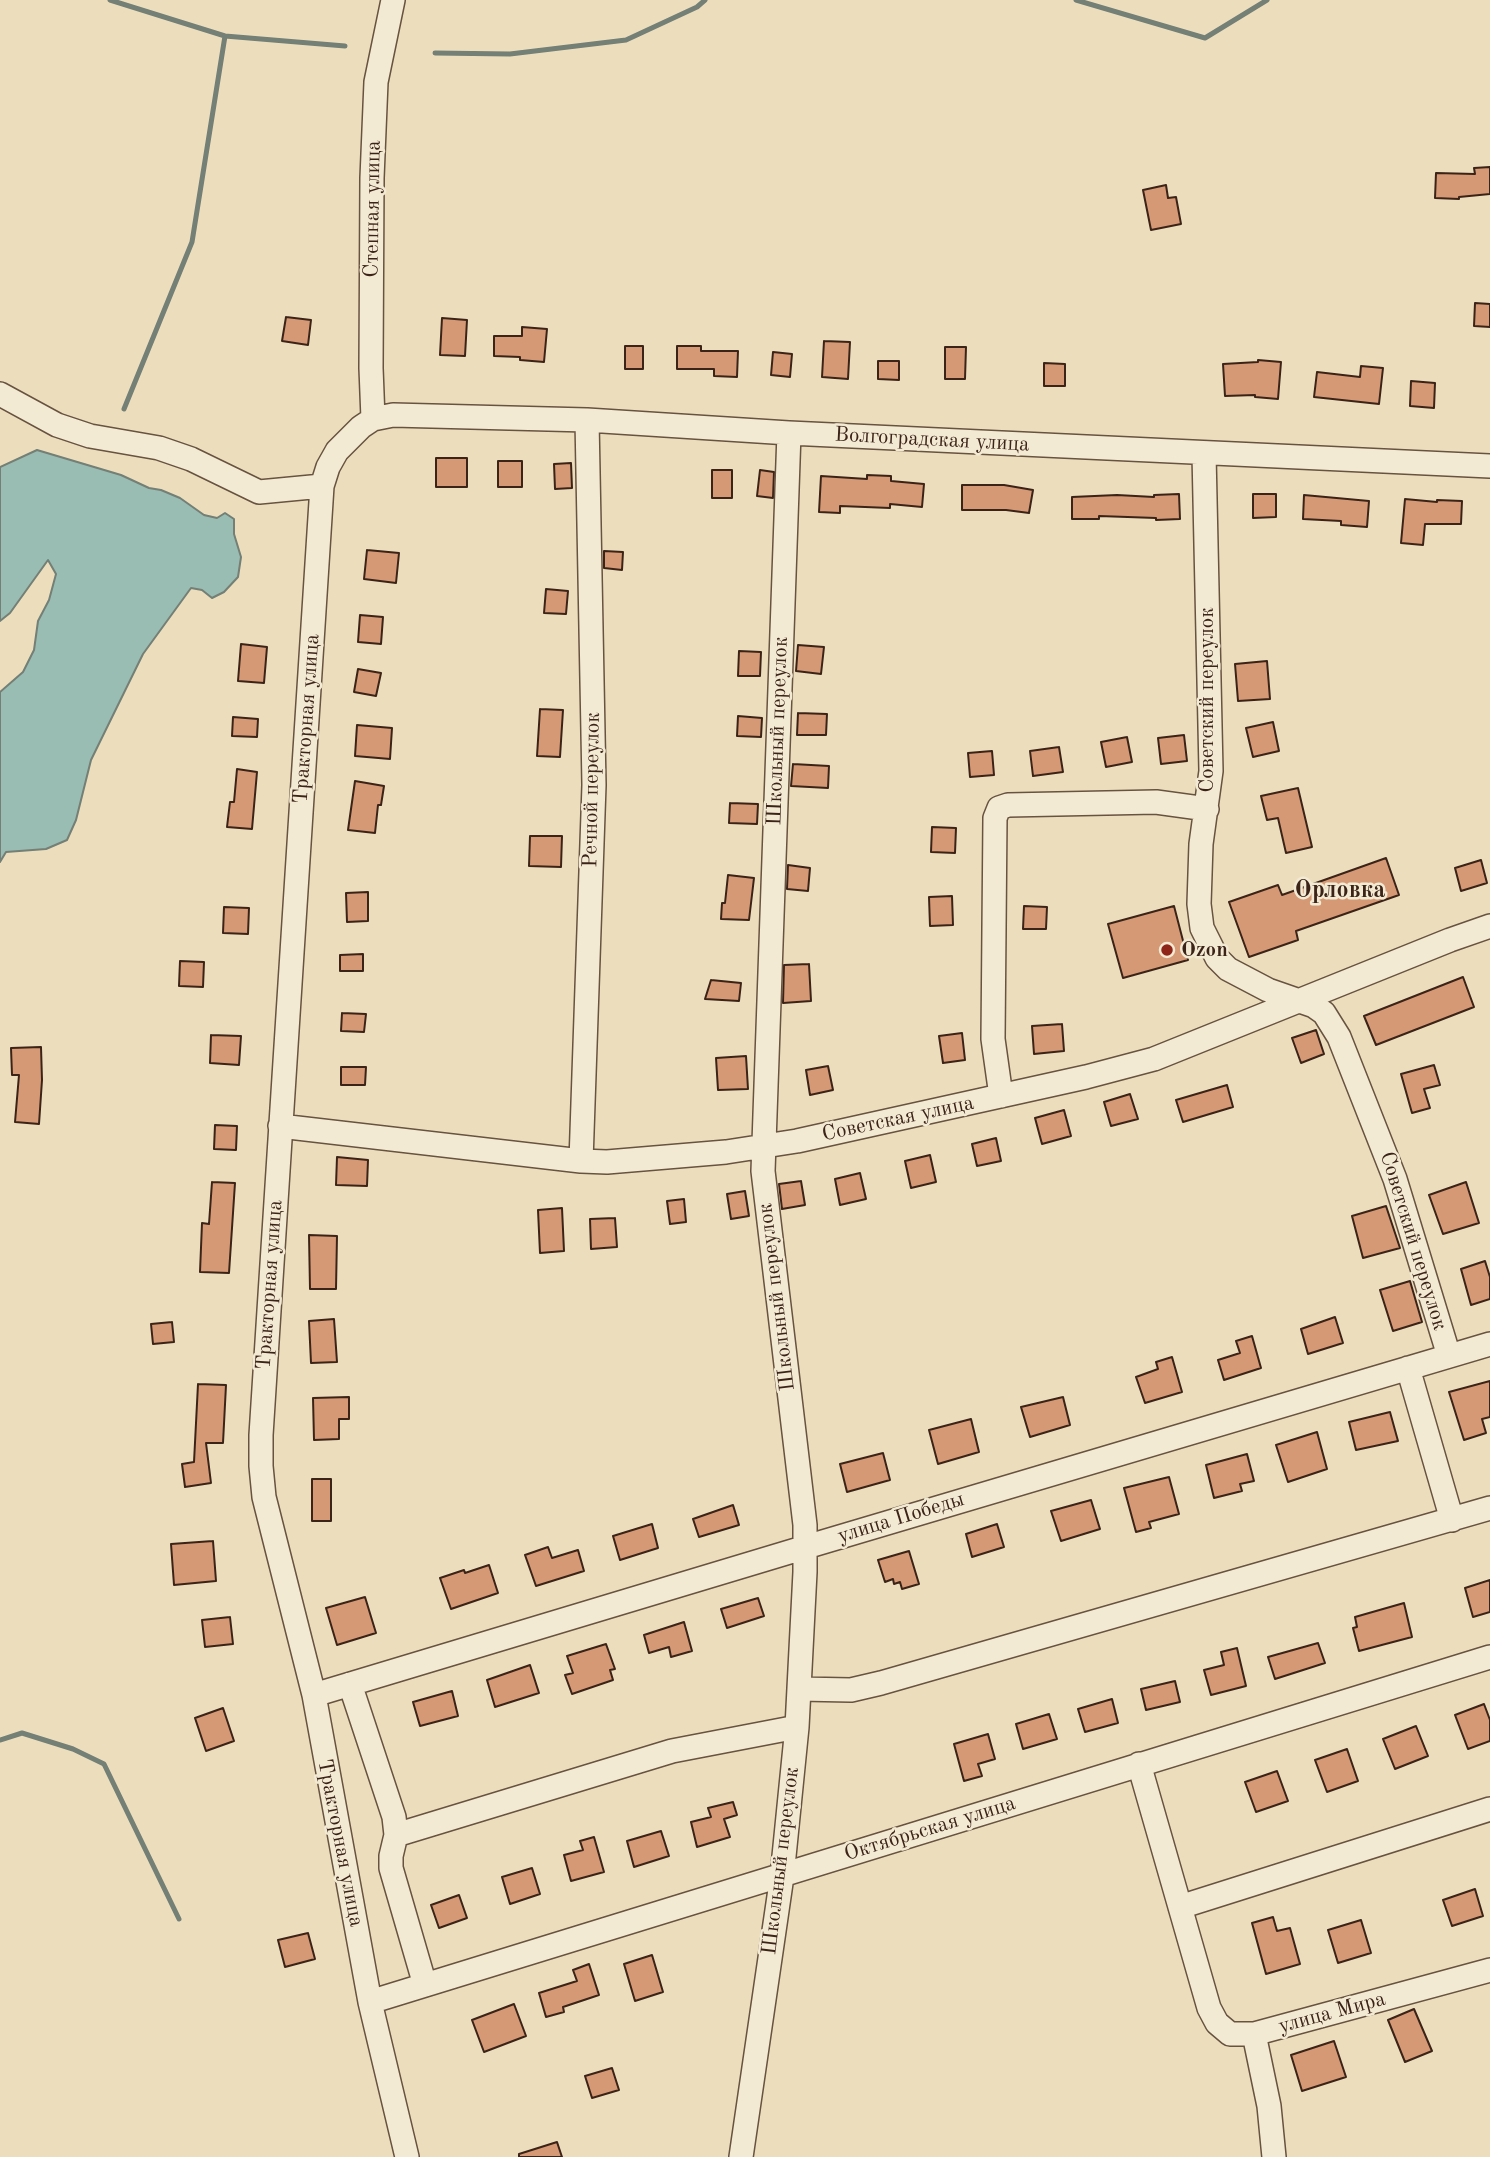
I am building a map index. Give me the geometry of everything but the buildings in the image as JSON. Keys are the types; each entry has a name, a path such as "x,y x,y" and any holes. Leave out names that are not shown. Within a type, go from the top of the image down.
{"street":[{"name":"Степная улица","path":"373,419 372,178 376,82 393,0"},
{"path":"0,394 57,425 90,436 159,448 259,492 322,486"},
{"name":"Волгоградская улица","path":"373,419 393,415 587,420 1204,454 1490,466"},
{"name":"Тракторная улица","path":"373,419 337,451 322,486 261,1422 261,1466 264,1497 314,1695 370,2002 407,2157"},
{"name":"Речной переулок","path":"581,1161 594,785 587,420"},
{"name":"Школьный переулок","path":"741,2157 782,1876 797,1727 806,1546 764,1192 789,432"},
{"name":"Советский переулок","path":"1204,454 1211,771 1200,844 1199,904 1202,928 1217,958 1228,969 1268,990 1314,1006 1324,1013 1339,1037 1395,1179 1449,1356"},
{"path":"1001,1096 993,1039 995,818 999,808 1008,804 1156,802 1207,810"},
{"name":"Советская улица","path":"280,1126 581,1161 620,1161 726,1152 797,1141 1086,1077 1154,1059 1490,926"},
{"name":"улица Победы","path":"314,1695 1490,1344"},
{"path":"1408,1368 1452,1520"},
{"path":"799,1689 850,1690 881,1683 1490,1508"},
{"name":"Октябрьская улица","path":"370,2002 1490,1657"},
{"path":"350,1684 394,1816 396,1835 391,1868 425,1985"},
{"path":"396,1835 672,1751 797,1727"},
{"path":"1139,1764 1209,2008 1217,2023 1230,2034 1254,2034"},
{"path":"1180,1907 1490,1809"},
{"name":"улица Мира","path":"1273,2157 1269,2106 1254,2034 1490,1970"}],"water":[{"path":"37,450 161,490 180,498 204,515 217,518 225,513 234,519 234,534 241,557 238,577 224,592 212,598 202,590 191,588 143,654 91,760 76,820 67,840 46,849 6,852 0,862 0,692 23,672 34,650 38,621 49,600 56,574 48,560 10,613 0,621 0,467"}],"waterway":[{"path":"110,0 225,36 345,46"},
{"path":"435,53 510,54 626,40 697,7 705,0"},
{"path":"1076,0 1205,38 1267,0"},
{"path":"124,409 192,242 225,36"},
{"path":"0,1740 22,1733 73,1749 104,1764 179,1919"}],"place":[{"name":"Ozon","path":"1167,950"}],"district":[{"name":"Орловка","path":"1340,891"}]}
